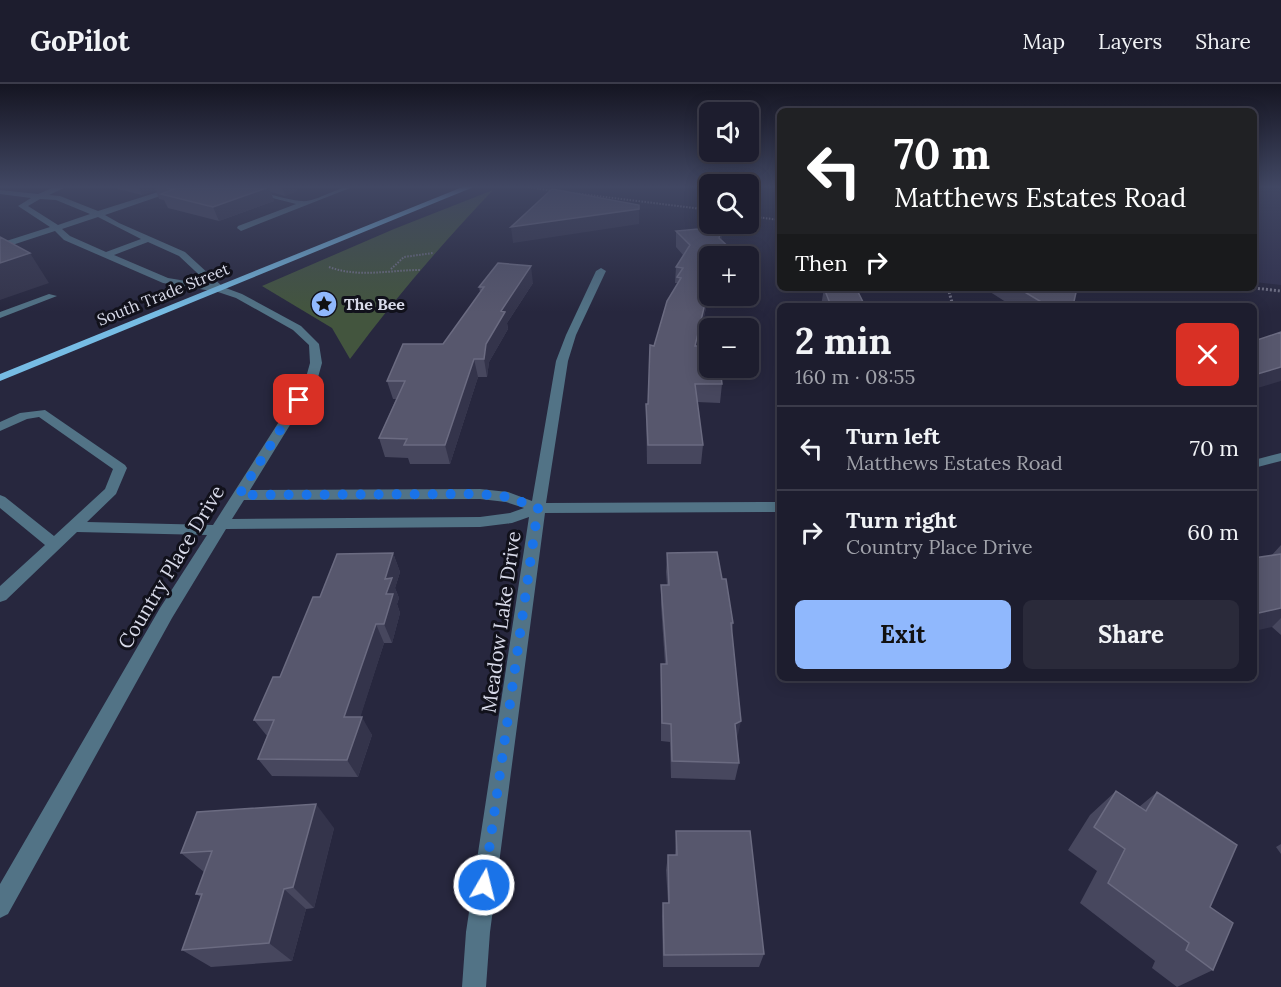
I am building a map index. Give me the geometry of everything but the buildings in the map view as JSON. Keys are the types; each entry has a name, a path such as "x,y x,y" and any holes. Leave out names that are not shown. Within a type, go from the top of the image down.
{"main road":[{"name":"South Trade Street","path":"0,378 369,228"}],"street":[{"path":"127,228 182,254 220,289"},
{"path":"0,246 58,229 67,238 166,281 220,289"},
{"path":"105,255 149,239"},
{"name":"Meadow Lake Drive","path":"474,987 478,932 538,508 562,362 571,335 601,271"},
{"name":"Country Place Drive","path":"0,906 166,613 311,381 316,363 314,344 297,328 244,298 220,289"},
{"path":"0,315 52,296"},
{"path":"0,427 24,416 41,413 120,468 111,491 0,596"},
{"path":"1257,463 1281,457"},
{"path":"239,495 480,494 508,497 538,508 777,507"},
{"path":"0,500 54,544"},
{"path":"72,527 219,527 480,522 512,518 538,508"}],"path":[{"path":"392,268 401,258 412,254 433,253"},
{"path":"325,265 351,274 392,268 420,270"},
{"path":"1257,288 1281,291"}],"shaded area":[{"path":"1257,228 1281,228 1281,285 1257,282"}],"green space":[{"path":"458,228 419,272 350,359 332,328 262,286 394,229"}],"place":[{"name":"The Bee","path":"324,304"}],"route":[{"path":"299,400 239,495 480,494 508,497 538,508 484,885"}]}
